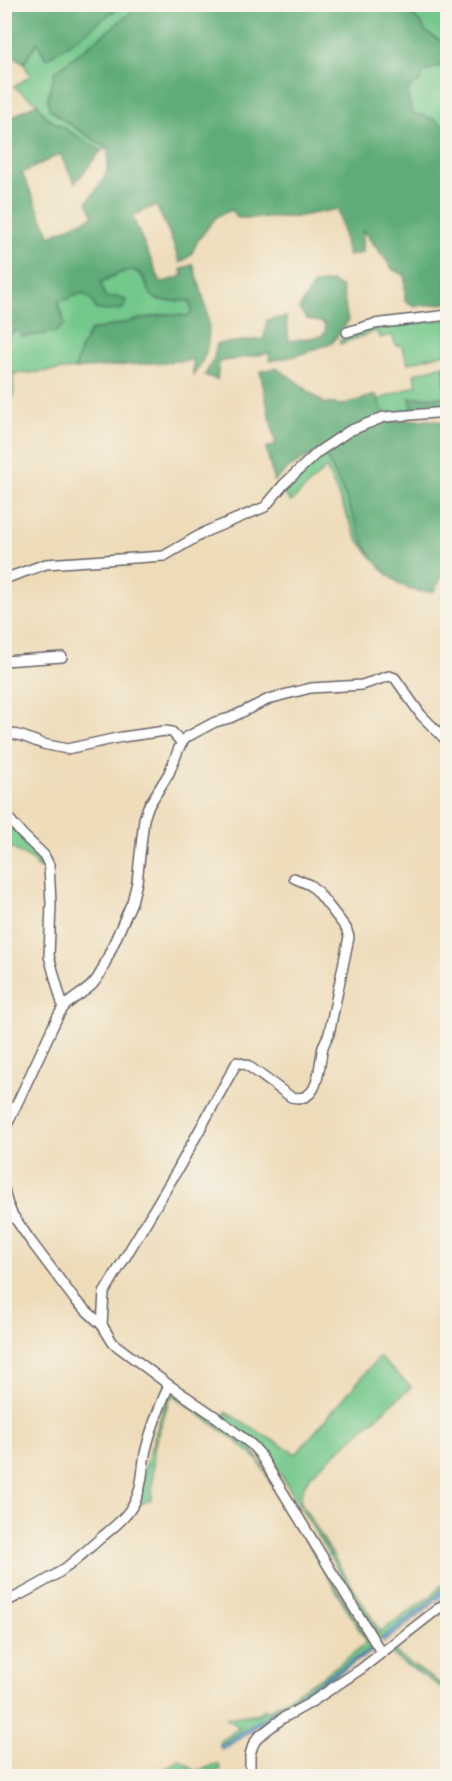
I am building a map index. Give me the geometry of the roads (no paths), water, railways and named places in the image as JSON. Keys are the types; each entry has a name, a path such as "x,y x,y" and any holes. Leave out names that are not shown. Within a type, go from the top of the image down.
{"street":[{"path":"347,332 374,324 447,315"},
{"path":"4,579 46,564 164,556 207,531 265,507 284,484 318,452 349,431 384,417 447,412"},
{"path":"4,661 62,657"},
{"path":"4,1135 63,1007 91,988 97,981 115,942 132,902 137,882 148,807 169,773 185,738 203,727 230,718 269,699 311,688 362,685 389,676 395,678 421,715 447,742"},
{"path":"4,732 43,744 67,748 165,731 172,732 182,743"},
{"path":"4,813 44,855 49,865 51,904 49,956 63,1007"},
{"path":"102,1325 104,1293 178,1169 237,1062 247,1065 291,1097 298,1099 311,1094 316,1084 349,937 346,928 318,891 294,878"},
{"path":"4,1189 12,1214 30,1240 75,1300 102,1325 113,1343 216,1417 252,1445 264,1458 381,1652"},
{"path":"4,1603 65,1568 120,1521 136,1501 151,1431 159,1405 169,1385"},
{"path":"249,1776 250,1755 258,1737 283,1718 342,1682 447,1601"}],"water":[{"path":"447,1586 447,1591 427,1609 384,1642 381,1639 424,1607"},
{"path":"372,1648 373,1651 222,1750 220,1746"}]}
